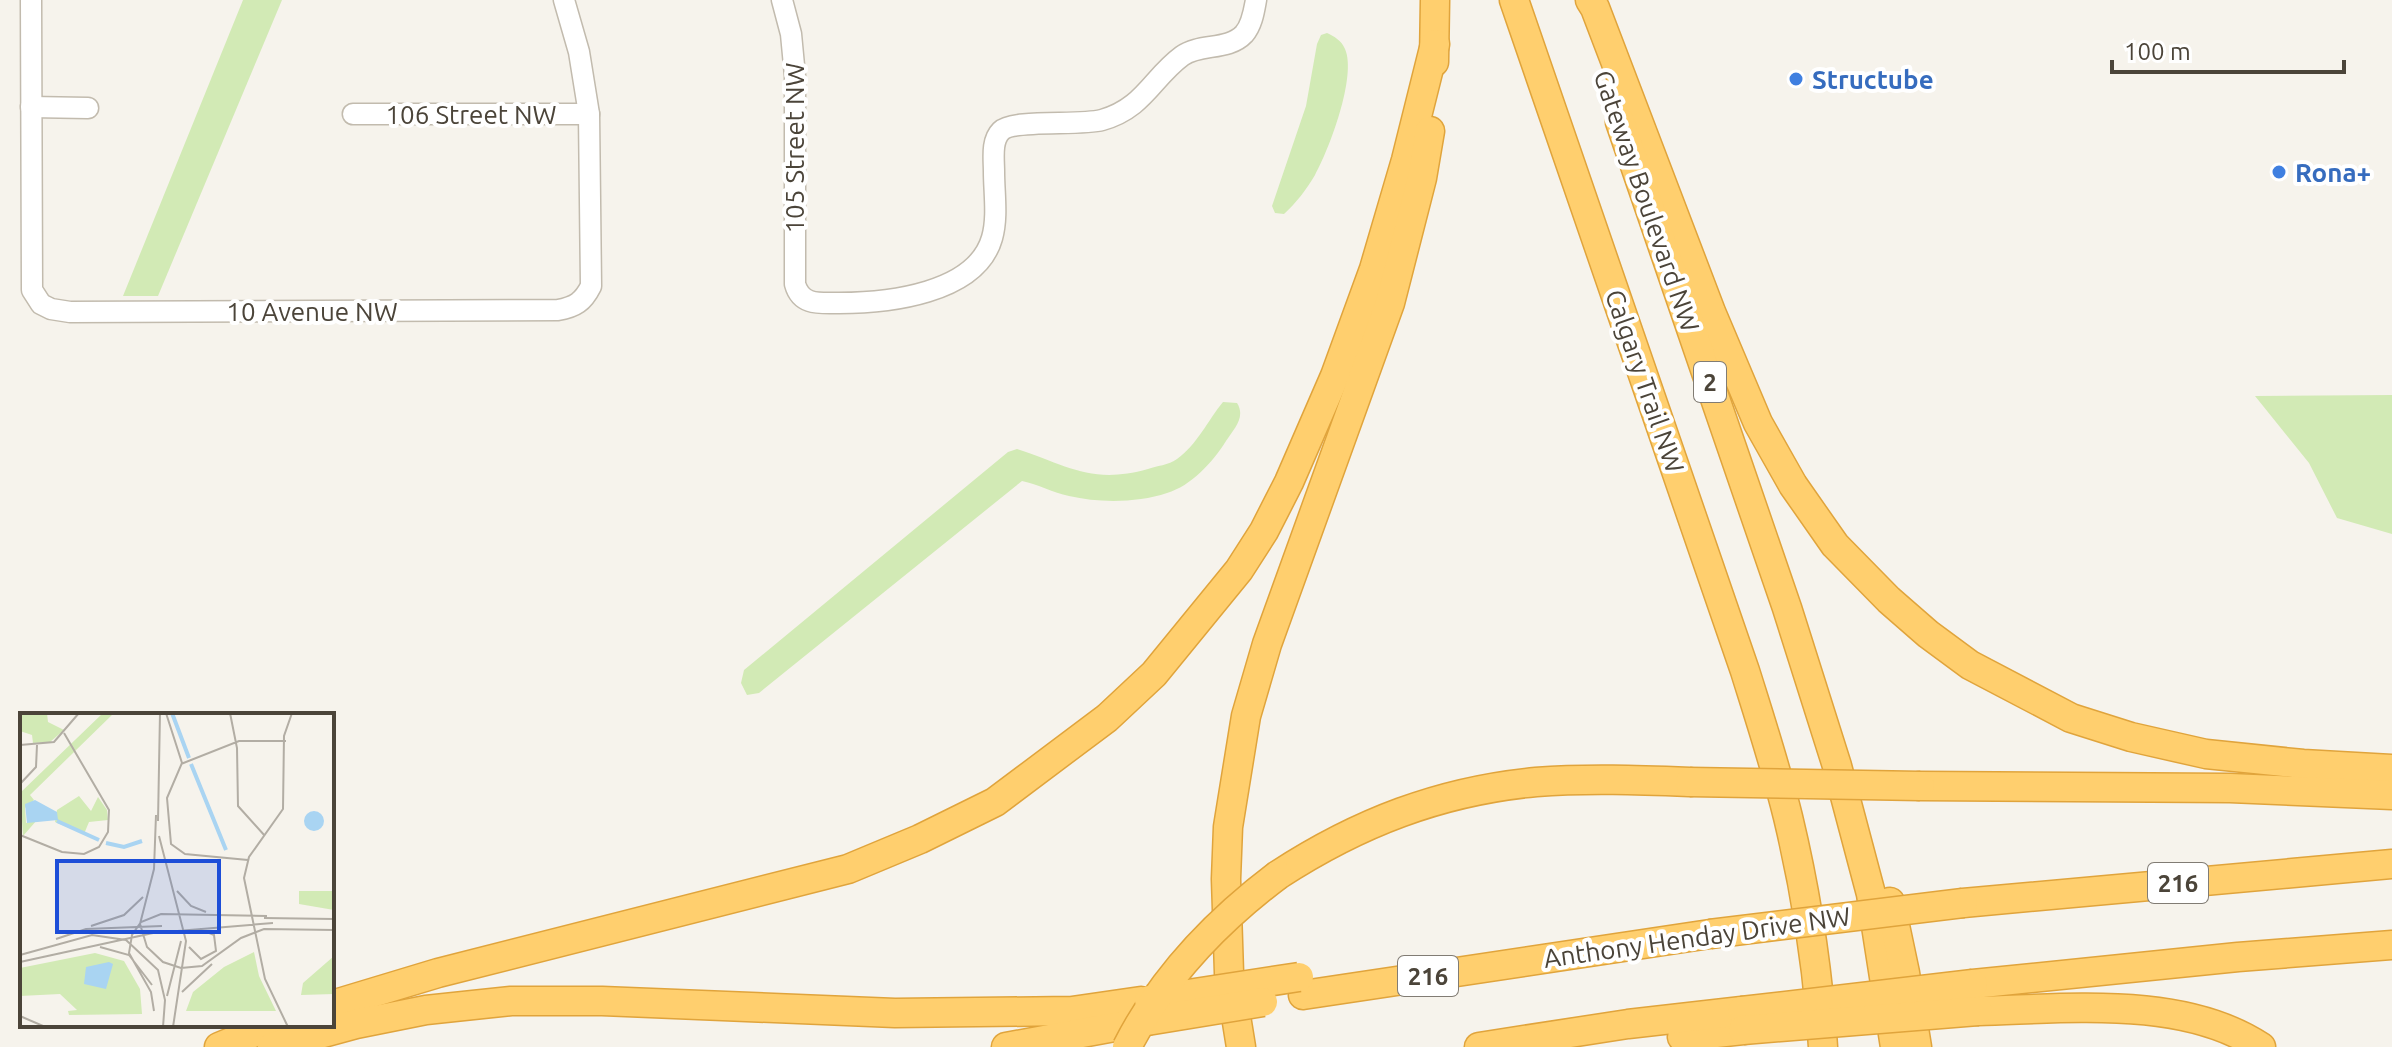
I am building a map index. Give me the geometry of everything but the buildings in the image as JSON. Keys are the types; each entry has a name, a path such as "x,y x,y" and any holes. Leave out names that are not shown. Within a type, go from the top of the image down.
{"highway":[{"path":"1241,1047 1229,973 1226,879 1228,827 1246,716 1267,644 1390,303 1422,178 1432,114 1435,0"},
{"name":"Calgary Trail NW","path":"1514,0 1745,671 1773,763 1804,898 1823,1047"},
{"name":"Gateway Boulevard NW","path":"1577,0 1787,608 1837,766 1871,894 1895,1047"},
{"path":"1590,0 1711,312 1758,423 1793,485 1835,545 1889,600 1970,665 2071,718 2131,737 2206,754 2392,769"},
{"path":"334,1004 438,973 848,869 920,839 995,802 1107,718 1154,674 1239,570 1264,531 1289,482 1335,376 1374,269 1435,44"},
{"path":"1787,608 1845,742 1866,806 1902,958 1917,1047"},
{"path":"1127,1047 1151,1007 1206,937 1240,904 1278,875 1319,849 1376,821 1475,791 1537,782 1646,780 2230,788 2392,795"},
{"name":"Anthony Henday Drive NW","path":"1006,1047 1144,1011 1301,986 1963,903 2392,864"},
{"path":"1479,1047 1628,1024 1743,1020 1975,998 2222,959 2392,945"},
{"path":"1975,998 2137,1008 2201,1021 2248,1038 2261,1047"},
{"path":"272,1047 356,1024 426,1010 511,1001 602,1001 895,1013 1144,1011"},
{"path":"1574,1047 1743,1020"},
{"path":"219,1047 267,1027"}],"street":[{"path":"31,0 31,107 88,108"},
{"name":"106 Street NW","path":"564,0 579,52 589,114 591,286 582,301"},
{"name":"105 Street NW","path":"782,0 791,34 794,63 794,275 797,291 813,303 880,303 913,296 956,278 982,257 992,238 995,141 1002,129 1015,125 1082,123 1107,118 1132,105 1149,91 1181,57 1196,50 1225,44 1243,35 1251,22 1256,0"},
{"name":"10 Avenue NW","path":"31,107 31,280 35,296 41,304 51,309 70,312 558,310 582,301"},
{"name":"106 Street NW","path":"353,114 589,114"}],"green space":[{"path":"243,0 282,0 158,296 123,296"},
{"path":"1327,33 1342,44 1348,61 1340,113 1312,180 1284,214 1275,213 1272,206 1306,106 1317,44 1321,35"},
{"path":"2392,395 2392,534 2337,518 2309,463 2255,396"},
{"path":"1223,402 1237,403 1240,413 1238,423 1208,465 1185,485 1155,496 1105,501 1063,495 1022,481 759,693 747,695 741,683 744,670 1008,452 1017,449 1065,467 1095,474 1111,475 1148,469 1170,463 1184,453"}],"place":[{"name":"Structube","path":"1796,79"},
{"name":"Rona+","path":"2279,172"}]}
